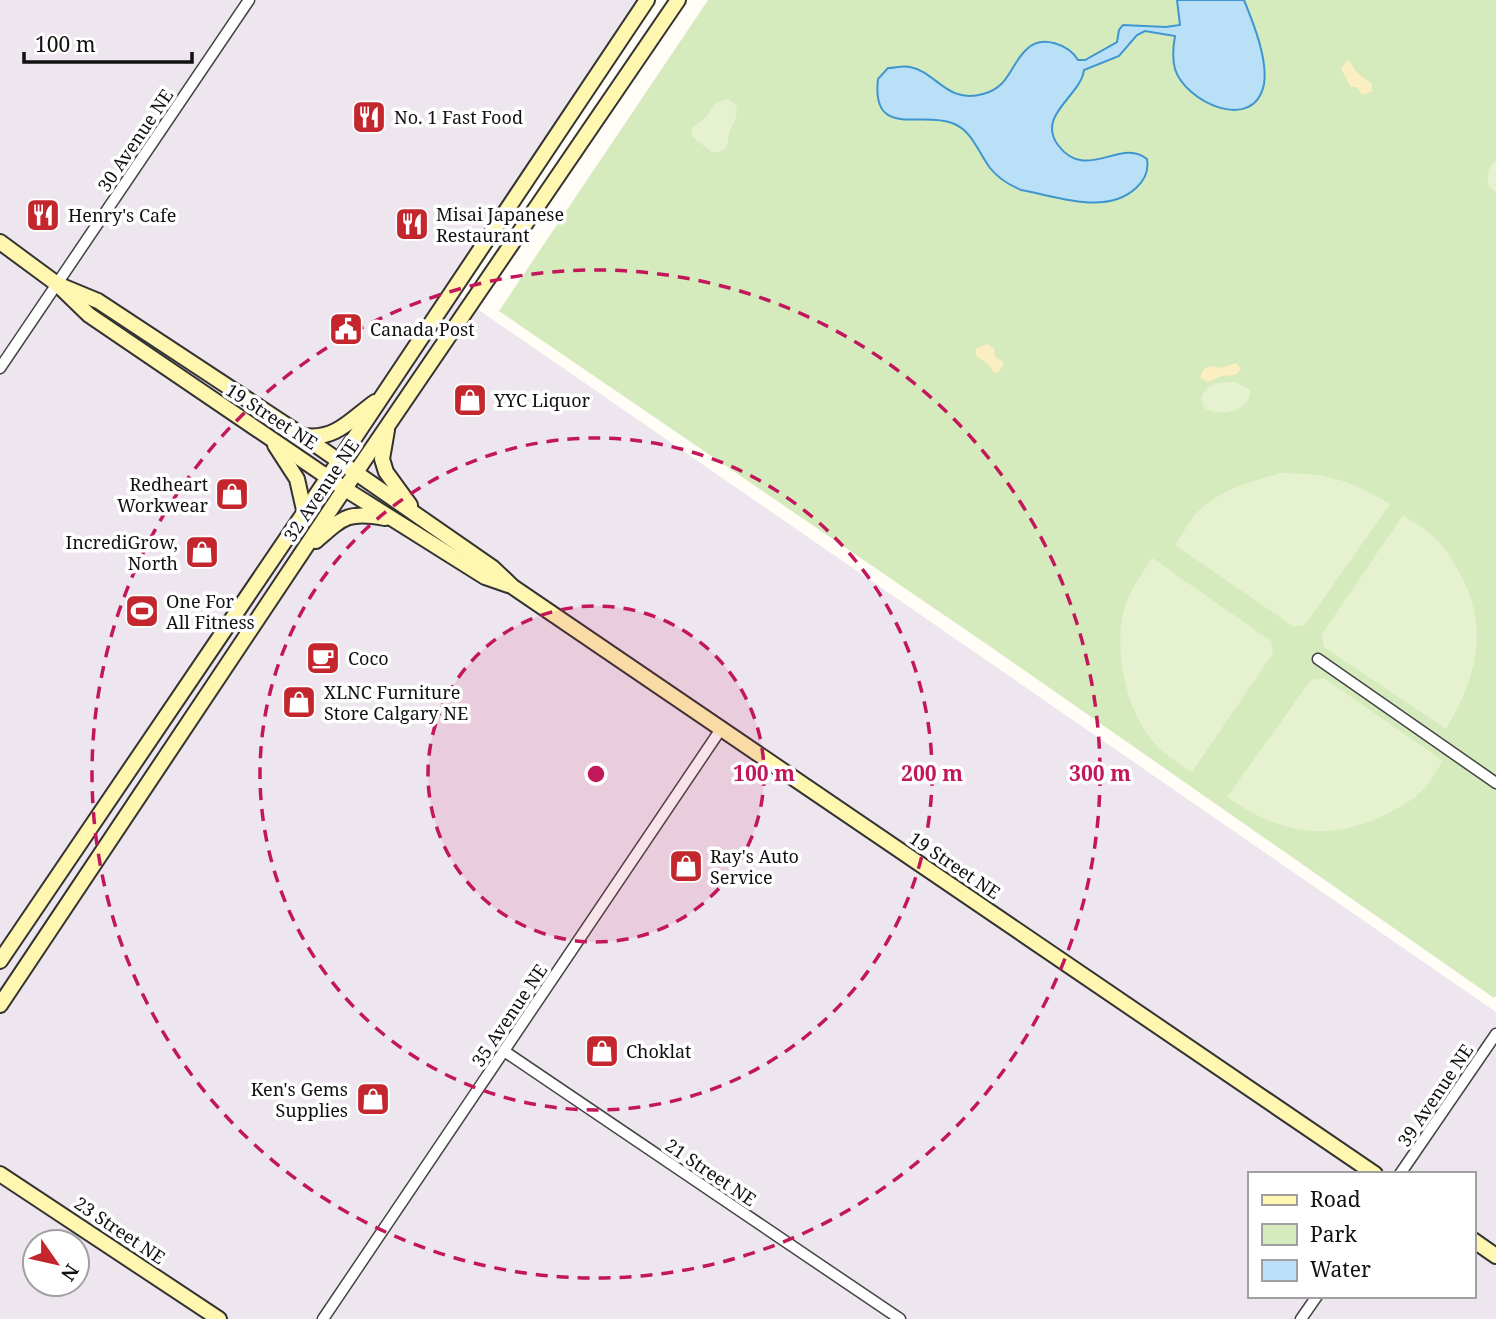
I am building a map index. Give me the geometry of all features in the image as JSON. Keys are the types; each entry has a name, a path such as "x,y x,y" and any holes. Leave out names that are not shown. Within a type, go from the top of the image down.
{"main road":[{"name":"32 Avenue NE","path":"0,961 647,0"},
{"name":"32 Avenue NE","path":"0,1005 388,425 678,0"},
{"name":"19 Street NE","path":"0,242 57,284 89,315 345,489 485,577 513,587"},
{"name":"19 Street NE","path":"57,284 98,301 303,436 493,568 513,587 1372,1172"},
{"path":"303,436 321,438 333,433 382,397"},
{"path":"388,425 382,458 386,471 415,512"},
{"path":"270,438 297,478 304,510"},
{"path":"302,553 350,515 366,514 395,520"},
{"name":"23 Street NE","path":"0,1174 219,1319"},
{"path":"1475,1241 1496,1256"}],"street":[{"name":"30 Avenue NE","path":"0,368 249,0"},
{"path":"1318,659 1496,783"},
{"name":"35 Avenue NE","path":"323,1319 721,729"},
{"name":"39 Avenue NE","path":"1401,1172 1496,1034"},
{"name":"21 Street NE","path":"504,1051 900,1319"},
{"path":"1301,1319 1316,1298"}],"shaded area":[{"path":"0,0 639,0 447,288 1496,1012 1496,1319 0,1319"}],"green space":[{"path":"708,0 1496,0 1494,998 985,643 499,311"},
{"path":"727,99 735,104 736,116 726,148 712,152 692,137 692,128 706,117 715,104"},
{"path":"1496,161 1496,192 1489,187 1488,176 1489,169"},
{"path":"1236,382 1250,390 1246,403 1240,408 1217,412 1204,408 1201,398 1207,389 1220,383"},
{"path":"1281,473 1313,475 1350,483 1390,504 1305,625 1294,627 1175,545 1193,517 1212,500 1257,480"},
{"path":"1403,515 1430,534 1444,548 1469,592 1474,612 1477,632 1472,671 1457,710 1446,729 1324,647 1322,634"},
{"path":"1152,558 1271,641 1273,653 1192,772 1165,754 1147,733 1130,700 1125,682 1120,645 1124,610 1132,589"},
{"path":"1324,678 1443,761 1425,788 1411,800 1385,815 1363,824 1323,831 1284,826 1265,819 1227,797 1311,680"}],"sand":[{"path":"1347,61 1372,84 1372,91 1362,95 1357,87 1351,87 1341,69"},
{"path":"987,344 994,348 995,357 1004,362 999,372 995,373 986,362 976,356 976,349"},
{"path":"1236,363 1241,369 1236,375 1221,376 1208,382 1200,378 1203,370 1209,366 1221,368"}],"water":[{"path":"1177,0 1244,0 1262,52 1264,84 1258,99 1247,107 1234,110 1220,108 1192,92 1181,81 1173,61 1175,36 1145,31 1137,35 1119,56 1084,70 1076,88 1056,115 1052,124 1053,134 1058,145 1069,156 1080,160 1126,153 1147,159 1144,179 1124,196 1096,203 1021,190 993,172 970,136 959,126 940,120 901,119 882,110 878,98 878,79 888,68 905,66 919,70 960,95 983,94 999,86 1021,55 1040,42 1055,43 1078,60 1085,60 1117,42 1119,30 1123,25 1180,25"}],"place":[{"name":"No. 1 Fast Food","path":"369,117"},
{"name":"Henry's Cafe","path":"43,215"},
{"name":"Misai Japanese Restaurant","path":"412,224"},
{"name":"Canada Post","path":"346,329"},
{"name":"YYC Liquor","path":"470,400"},
{"name":"Redheart Workwear","path":"232,494"},
{"name":"IncrediGrow, North","path":"202,552"},
{"name":"One For All Fitness","path":"142,611"},
{"name":"Coco","path":"323,658"},
{"name":"XLNC Furniture Store Calgary NE","path":"299,702"},
{"name":"Ray's Auto Service","path":"686,866"},
{"name":"Choklat","path":"602,1051"},
{"name":"Ken's Gems Supplies","path":"373,1099"}]}
